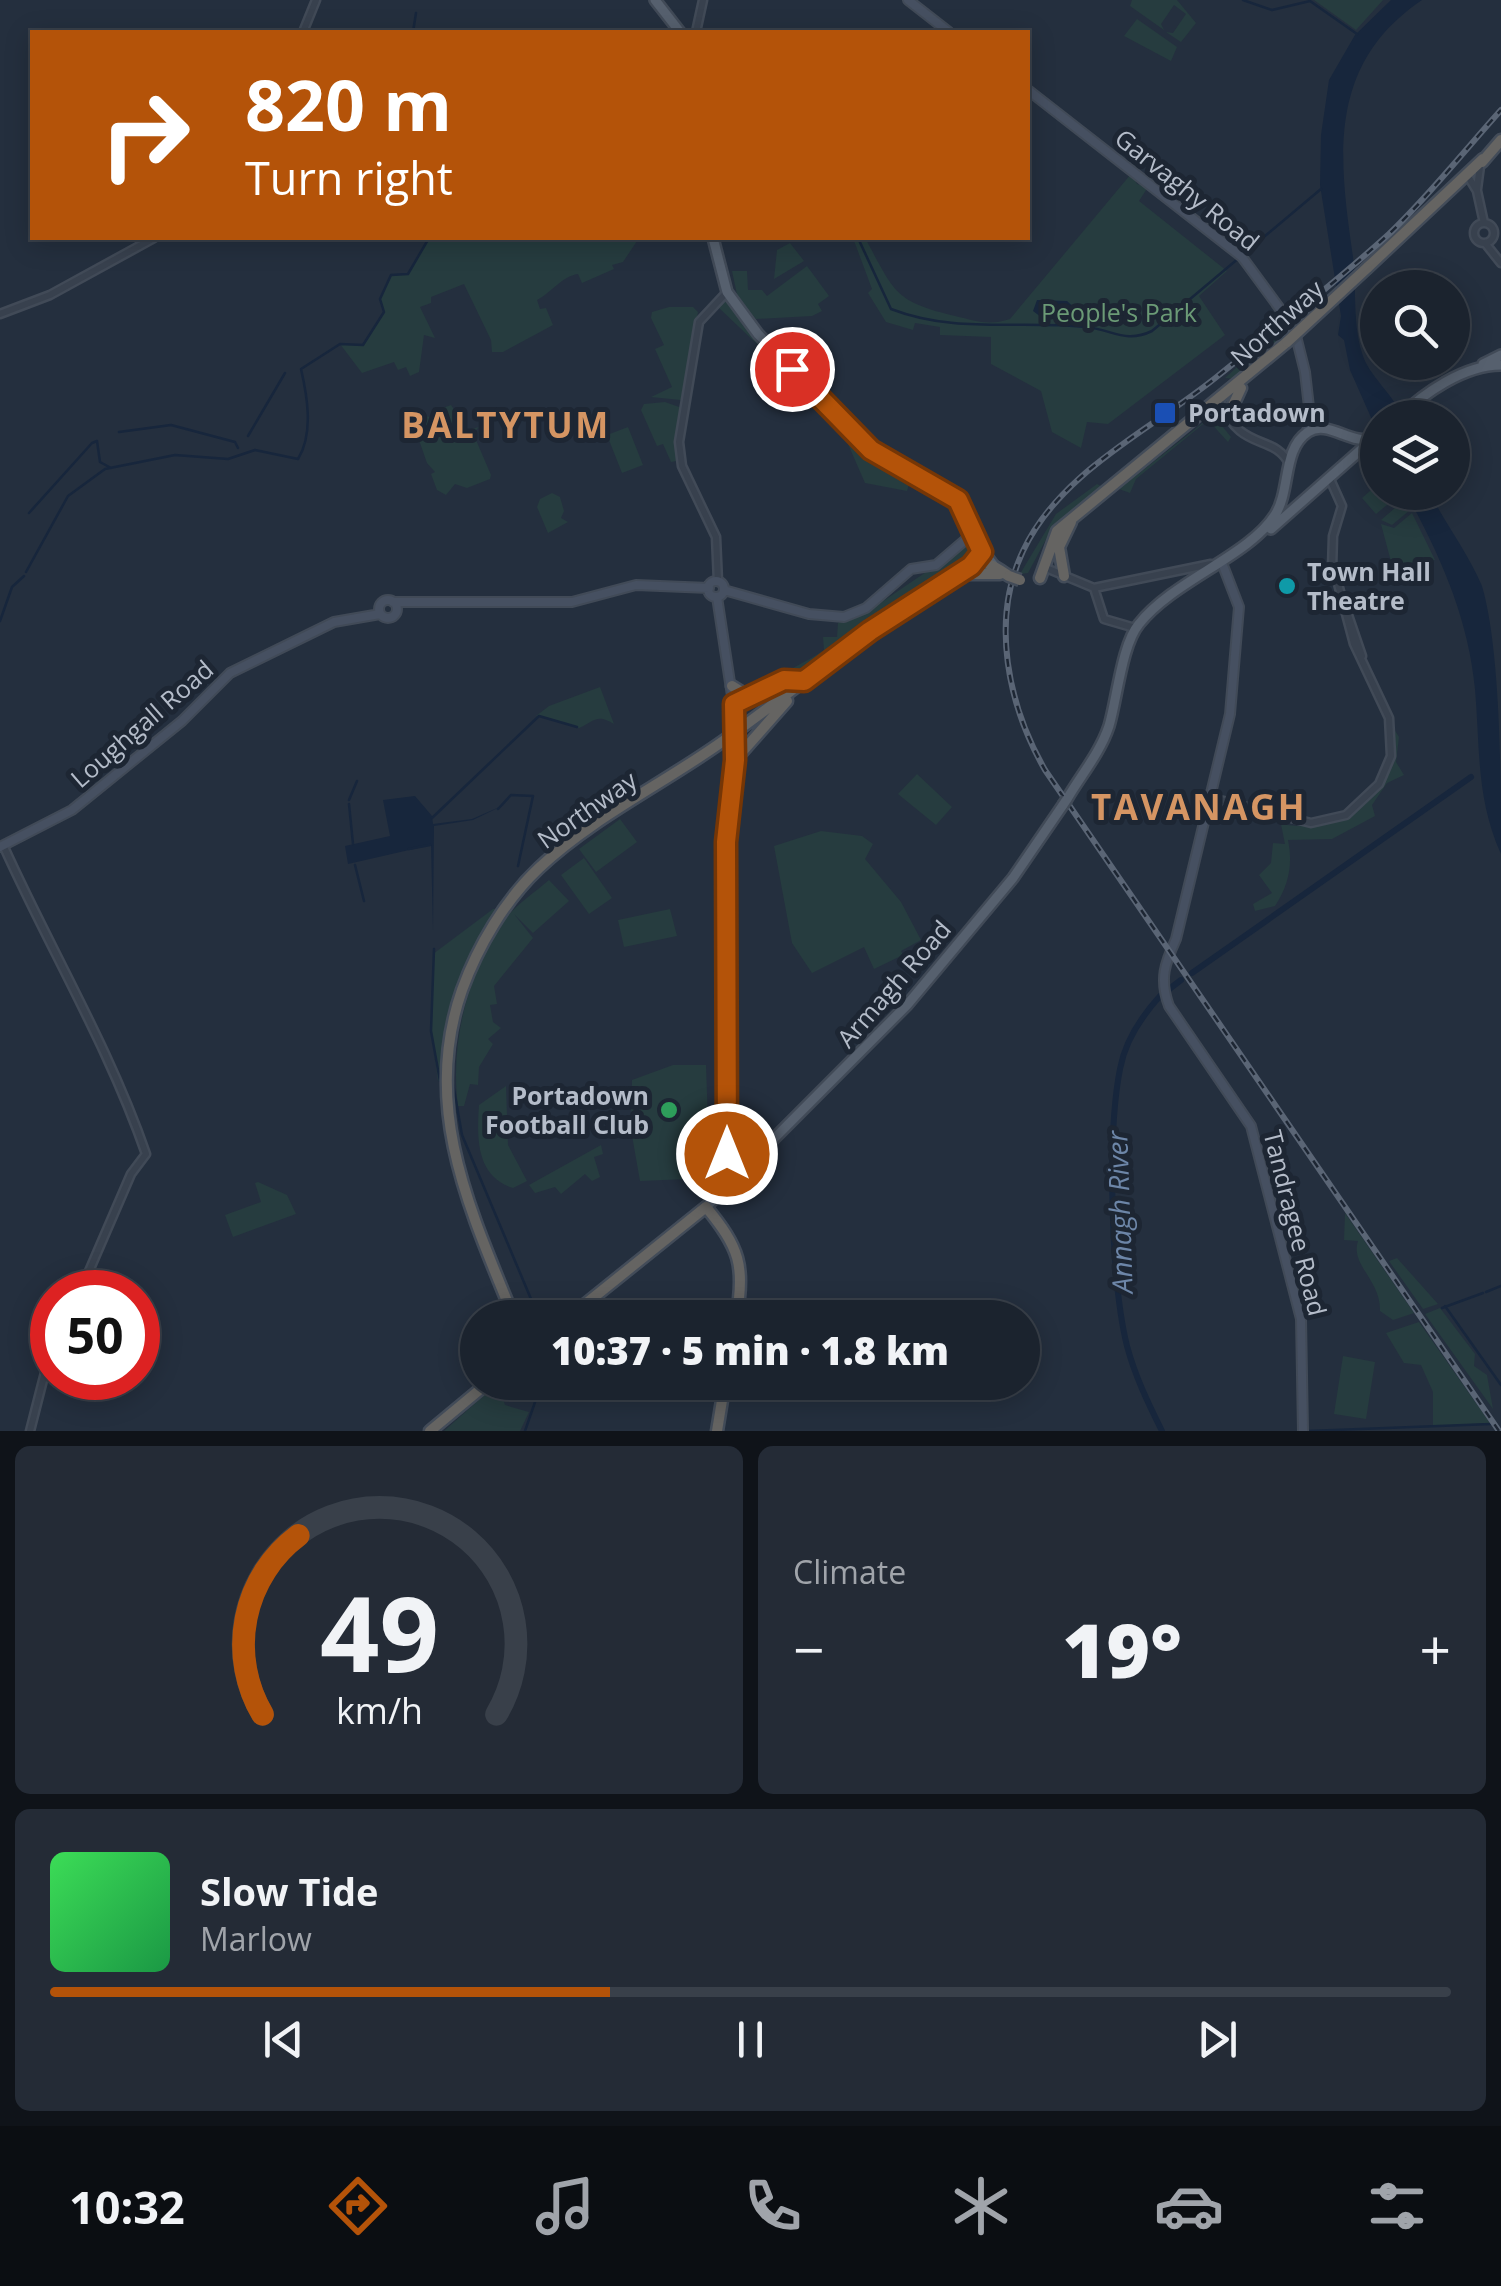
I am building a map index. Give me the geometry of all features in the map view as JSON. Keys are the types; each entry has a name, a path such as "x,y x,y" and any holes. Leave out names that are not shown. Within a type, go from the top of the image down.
{"highway":[{"name":"Northway","path":"1045,573 1052,538 1293,342 1501,140"},
{"path":"1228,415 1241,384"},
{"path":"987,562 1012,577 1045,573 1066,577 1059,547 1073,520"},
{"name":"Northway","path":"507,1300 463,1194 446,1117 450,1036 472,964 504,910 552,856 957,575 987,562"},
{"name":"Northway","path":"957,575 987,562"},
{"path":"734,704 784,680 808,678"},
{"path":"735,760 739,744 808,678"},
{"path":"732,686 749,696"},
{"path":"590,1300 706,1207 732,1238 739,1258 737,1300"},
{"path":"430,1431 467,1400"},
{"path":"717,1431 722,1400"}],"main road":[{"path":"654,0 678,30"},
{"path":"908,0 949,30"},
{"name":"Garvaghy Road","path":"1030,92 1239,254 1285,312 1293,342"},
{"path":"714,240 727,292 758,334 871,450 958,500 970,535 987,562"},
{"path":"1293,342 1310,416 1307,432"},
{"path":"1472,370 1498,364"},
{"path":"1424,400 1472,370 1498,364"},
{"path":"1310,416 1322,428 1345,437 1360,437"},
{"path":"1135,628 1191,574 1223,560 1267,525 1285,493 1290,448 1307,432 1322,428"},
{"path":"1345,437 1350,449 1347,460"},
{"path":"1191,574 1223,560 1291,512 1360,450"},
{"path":"1285,493 1290,501 1301,502"},
{"path":"1280,507 1291,512"},
{"path":"395,606 386,600 380,610 389,617 395,606 406,602 572,602 638,585 709,588 834,618 866,608 911,569 936,565 970,535"},
{"path":"1212,798 1229,722 1239,614 1223,560"},
{"path":"720,590 739,744"},
{"name":"Loughgall Road","path":"2,847 72,810 182,721 230,673 327,624 380,610"},
{"name":"Armagh Road","path":"706,1207 907,1006 1011,881 1107,731 1135,628"},
{"path":"735,760 726,842 727,1154 740,1177"},
{"name":"Tandragee Road","path":"1212,798 1176,938 1166,957 1164,992 1250,1126 1300,1318 1303,1431"}],"street":[{"path":"304,30 316,0"},
{"path":"696,30 702,0"},
{"path":"1477,190 1481,163"},
{"path":"1468,174 1477,190 1481,210 1481,224 1474,236 1488,242 1501,263"},
{"path":"1481,224 1494,229 1488,242"},
{"path":"0,314 50,296 150,240"},
{"path":"720,590 716,536 685,472 679,442 699,322 727,292"},
{"path":"1221,400 1232,428 1273,448 1290,466"},
{"path":"1206,412 1228,415"},
{"path":"1273,448 1290,448"},
{"path":"1212,798 1311,824 1346,815 1368,799 1386,770 1392,736 1389,718 1361,657 1333,565 1333,536 1342,506 1329,476"},
{"path":"1317,487 1332,489"},
{"path":"1066,577 1096,588 1170,572 1191,574"},
{"path":"1096,588 1104,619 1135,628"},
{"path":"1344,607 1361,657"},
{"path":"2,847 38,926 74,986 139,1126 146,1154 131,1174 90,1270"},
{"path":"30,1431 38,1400"}],"green space":[{"path":"1132,0 1177,0 1196,23 1181,42 1166,32 1173,33 1186,14 1174,5 1161,24 1164,30 1130,6"},
{"path":"1314,0 1383,0 1356,30"},
{"path":"1137,19 1177,47 1171,61 1124,36"},
{"name":"People's Park","path":"1131,174 1137,184 1148,187 1139,201 1227,271 1199,296 1225,335 1108,424 1087,422 1081,448 1052,432 1041,391 991,364 991,337 940,335 940,327 915,323 913,330 886,322 868,293 872,289 854,240 866,240 890,282 907,299 935,311 982,322 1010,319"},
{"path":"428,240 638,240 623,262 612,265 614,269 582,283 578,274 572,275 537,300 540,309 546,308 553,325 503,352 492,352 491,340 464,284 431,297 431,303 420,307 435,338 424,335 419,372 410,376 406,367 398,370 394,362 362,373 340,344 364,345 384,312 380,299 392,275 408,274"},
{"path":"790,243 804,261 774,279 777,250"},
{"path":"807,266 829,296 818,304 822,311 812,316 756,319 738,299 732,271 747,271 748,290 762,290 767,296"},
{"path":"722,300 730,303 848,434 843,435 795,380 719,308"},
{"path":"693,307 698,312 681,400 651,397 672,387 655,349 664,345 651,318 652,312"},
{"path":"1285,323 1287,336 1239,379 1225,378"},
{"path":"665,402 682,408 676,461 671,462 663,444 657,446 641,410 644,404"},
{"path":"451,405 468,430 479,427 473,433 491,475 490,479 467,488 455,484 446,495 437,490 431,474 435,472 427,463 413,423 423,415 437,419 440,409"},
{"path":"1213,415 1231,437 1228,442 1208,420 1136,479 1130,493 1119,489"},
{"path":"628,427 643,465 622,473 607,435"},
{"path":"854,439 910,481 907,491 865,483 848,444"},
{"path":"1097,484 1103,487 1051,530 1028,573 1020,574 1056,514"},
{"path":"552,493 560,497 564,511 561,518 568,522 548,533 537,507 540,499"},
{"path":"1393,510 1410,510 1392,525 1381,520"},
{"path":"1412,513 1435,560 1393,569 1381,524 1394,528"},
{"path":"969,543 978,551 971,564 801,678 746,691 824,650 823,637 837,637 838,623 867,612"},
{"path":"600,687 614,724 599,719 579,728 536,716 549,706"},
{"path":"1394,729 1399,737 1396,762 1404,775 1387,783 1372,805 1375,816 1332,839 1288,840 1290,866 1284,890 1275,906 1255,911 1253,904 1272,893 1259,875 1271,863 1273,843 1285,844 1281,824 1326,824 1363,806 1386,774"},
{"path":"917,774 952,807 936,825 898,794"},
{"path":"620,819 637,842 596,872 579,849"},
{"path":"821,831 862,836 873,844 865,859 901,902 921,940 901,951 903,955 874,969 864,947 812,973 792,943 774,846"},
{"path":"584,858 612,898 589,914 561,875"},
{"path":"549,880 569,901 533,933 514,914 533,938 494,986 497,1004 490,1005 493,1022 501,1028 488,1039 493,1044 479,1067 478,1085 470,1084 464,1106 458,1106 459,1035 480,964 508,916"},
{"path":"498,909 449,1022 442,1080 438,1081 431,1031 433,954"},
{"path":"670,909 677,936 624,947 618,920"},
{"name":"Portadown Football Club","path":"673,1065 706,1065 710,1178 640,1181 631,1130 632,1080"},
{"path":"506,1086 508,1145 527,1181 513,1188 491,1174 485,1165 478,1129 479,1105"},
{"path":"601,1145 603,1154 594,1157 600,1177 592,1181 585,1174 561,1194 555,1187 535,1193 529,1185"},
{"path":"255,1183 287,1195 296,1214 233,1237 225,1215 261,1202"},
{"path":"1345,1213 1414,1313 1393,1320 1380,1311 1376,1290 1358,1258 1358,1241 1344,1240"},
{"path":"1397,1258 1438,1304 1423,1309 1389,1261"},
{"path":"1440,1308 1475,1354 1474,1366 1487,1375 1493,1409 1425,1314"},
{"path":"1419,1322 1490,1423 1433,1426 1433,1392 1421,1365 1404,1363 1386,1333"},
{"path":"1343,1356 1375,1362 1366,1419 1334,1414"},
{"path":"479,1400 503,1400 505,1405 529,1412 520,1431 444,1431"}],"water":[{"path":"1391,0 1422,0 1391,26 1369,54 1354,84 1343,150 1360,380 1377,380 1392,400 1363,400 1350,370 1344,340 1338,335 1341,316 1320,185 1321,135 1329,80 1355,35"},
{"path":"1037,300 1067,301 1079,312 1077,317 1060,314 1045,320 1033,311"},
{"path":"1415,510 1440,510 1482,586 1496,680 1501,854 1483,793 1475,689 1466,637"},
{"path":"415,796 432,816 433,824 472,819 504,805 473,820 434,826 433,930 431,845 348,864 345,846 390,836 383,800"}],"waterway":[{"path":"1243,0 1272,10 1310,1 1357,34"},
{"path":"413,30 416,13"},
{"path":"859,240 891,309 963,324 1060,325 1134,336 1152,331 1321,189"},
{"path":"26,572 68,496 105,469 175,455 228,459 255,450 298,459 308,426 301,369 340,344 363,345 384,312 380,299 391,275 408,274 428,240"},
{"path":"248,436 285,373"},
{"path":"119,432 171,425 235,442 238,448"},
{"path":"29,513 92,443 97,441 100,462 111,468"},
{"path":"0,621 12,587 24,576"},
{"path":"432,818 539,716 577,727"},
{"name":"Annagh River","path":"1192,973 1471,777"},
{"path":"349,800 357,781"},
{"path":"498,809 511,795 533,796 518,866"},
{"path":"349,804 353,844"},
{"path":"409,849 430,845"},
{"path":"355,865 364,901"},
{"path":"434,949 431,1031 440,1081"},
{"name":"Annagh River","path":"1168,990 1181,980"},
{"name":"Annagh River","path":"1160,996 1135,1030 1122,1059 1112,1169 1117,1285 1127,1346 1162,1431"},
{"path":"453,1084 462,1135 531,1300"},
{"path":"1486,1292 1501,1286"},
{"path":"1442,1308 1483,1293"},
{"path":"1445,1306 1501,1385"},
{"path":"525,1431 536,1400"},
{"path":"1308,1431 1491,1424"}],"railway":[{"path":"1499,1431 1045,770 1013,691 1006,634 1007,606 1023,551 1060,497 1110,453 1219,375 1369,252 1418,204 1501,110"}],"place":[{"name":"Portadown","path":"1165,413"},
{"name":"Town Hall Theatre","path":"1287,586"},
{"name":"Portadown Football Club","path":"669,1110"}],"district":[{"name":"BALTYTUM","path":"506,426"},
{"name":"TAVANAGH","path":"1199,808"}],"route":[{"path":"727,1154 726,824 735,760 734,704 784,680 804,681 870,631 971,566 982,552 970,535 958,500 916,480 871,450 792,369"}]}
